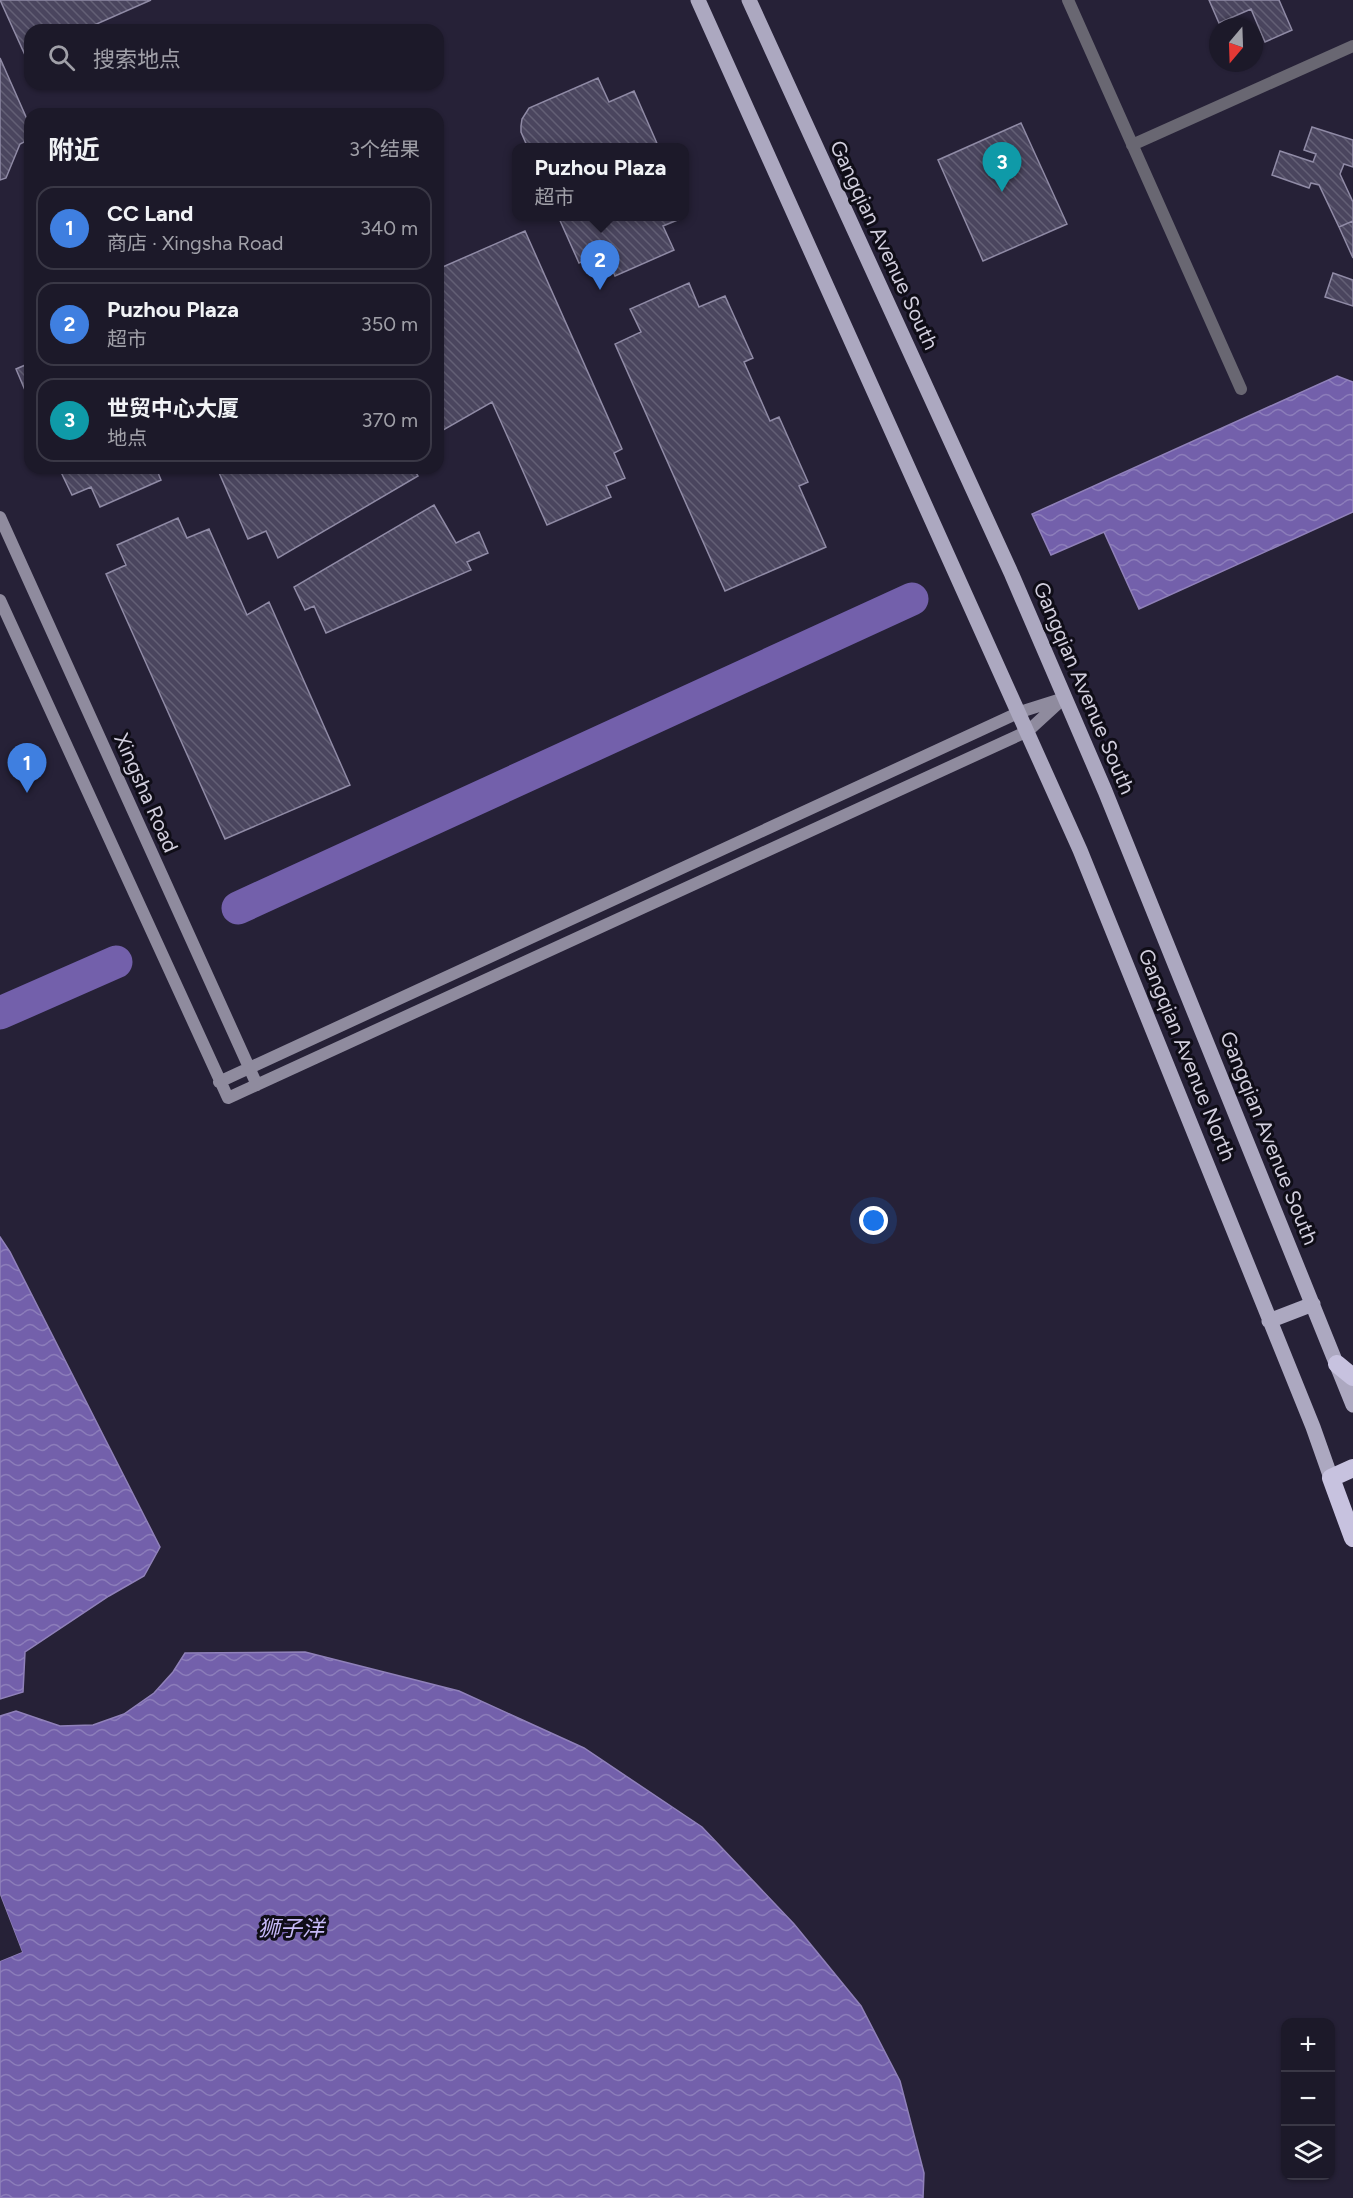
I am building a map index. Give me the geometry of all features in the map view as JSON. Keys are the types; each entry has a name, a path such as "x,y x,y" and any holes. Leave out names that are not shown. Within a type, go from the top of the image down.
{"highway":[{"path":"1336,1364 1353,1377"},
{"path":"1331,1478 1353,1468"},
{"name":"Gangqian Avenue North","path":"1331,1478 1346,1495 1353,1538"}],"main road":[{"name":"Gangqian Avenue North","path":"698,0 1085,861 1313,1427 1331,1478"},
{"name":"Gangqian Avenue South","path":"749,0 1012,575 1131,852 1353,1405"},
{"path":"1269,1321 1313,1304"}],"street":[{"path":"1068,0 1241,389"},
{"path":"1132,145 1353,46"},
{"name":"Xingsha Road","path":"0,517 257,1085"},
{"path":"0,600 228,1098 1028,731 1064,698"},
{"path":"219,1082 1020,712 1064,698"}],"water":[{"path":"1337,376 1353,382 1353,512 1139,609 1104,532 1051,555 1032,514"},
{"path":"0,1237 10,1252 160,1547 144,1576 109,1596 25,1652 23,1692 0,1699"},
{"name":"狮子洋","path":"305,1652 459,1691 584,1748 702,1827 794,1924 861,2006 900,2081 924,2173 923,2198 0,2198 0,1961 22,1952 0,1895 0,1716 16,1711 60,1726 93,1725 124,1714 154,1693 173,1672 185,1653"}],"pier":[{"path":"0,1895 22,1952 0,1961 0,1958 18,1950 0,1903"}],"building":[{"path":"0,0 151,0 97,24 24,24 24,53"},
{"path":"1209,0 1279,0 1292,30 1265,42 1263,18 1255,18 1251,9 1230,18 1217,18"},
{"path":"0,58 24,112 24,142 20,144 6,178 0,180"},
{"path":"598,78 609,102 634,91 657,143 526,143 521,126 522,119 529,108"},
{"path":"1021,123 1067,224 983,261 938,160"},
{"path":"1312,127 1353,140 1353,167 1344,164 1340,174 1353,202 1353,221 1339,227 1319,185 1311,183 1309,188 1272,175 1280,151 1313,162 1316,154 1304,150"},
{"path":"560,221 675,221 663,226 674,250 615,276 605,252 579,263"},
{"path":"1353,221 1353,258 1339,227"},
{"path":"525,231 622,449 614,453 625,478 606,486 611,497 547,525 492,402 444,430 444,266"},
{"path":"1333,273 1353,280 1353,306 1325,297"},
{"path":"689,283 699,307 725,296 753,358 744,362 770,421 779,417 808,482 799,486 826,547 725,591 615,344 641,332 630,309"},
{"path":"24,366 24,388 16,369"},
{"path":"62,474 158,474 161,480 100,507 91,487 72,495"},
{"path":"220,474 417,474 418,476 278,558 266,531 248,539"},
{"path":"434,505 456,543 479,532 488,553 467,562 471,570 326,633 314,606 305,610 294,587"},
{"path":"178,518 187,538 209,529 247,615 269,602 350,785 225,839 106,574 126,565 117,545"}],"waterway":[{"path":"238,908 912,599"},
{"path":"0,1013 116,962"}],"place":[{"name":"世贸中心大厦","path":"1002,192"},
{"name":"Puzhou Plaza","path":"600,290"},
{"name":"CC Land","path":"27,793"}]}
